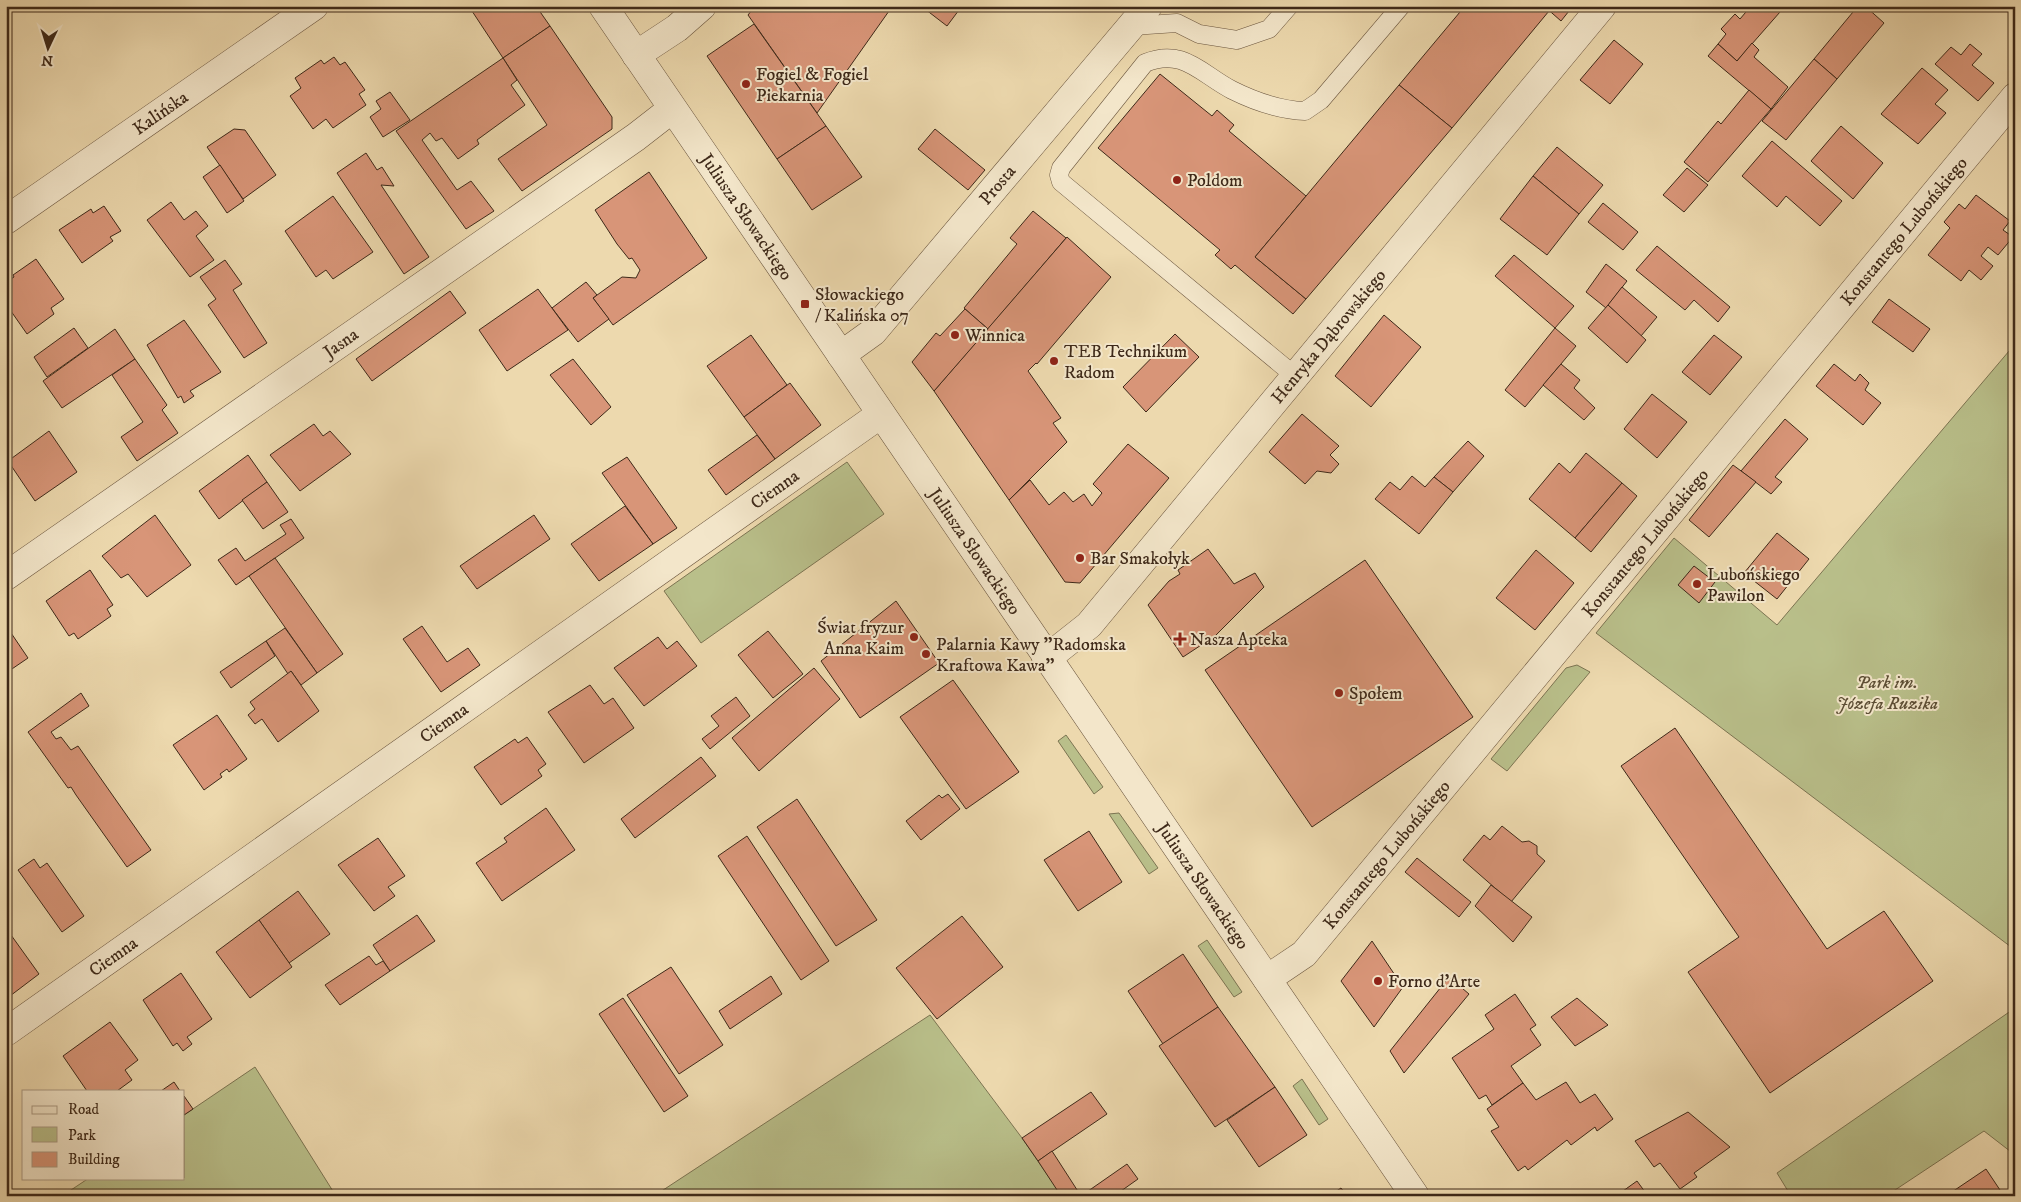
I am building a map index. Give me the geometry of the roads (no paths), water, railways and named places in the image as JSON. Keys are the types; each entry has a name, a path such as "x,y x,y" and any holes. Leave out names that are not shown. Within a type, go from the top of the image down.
{"street":[{"name":"Kalińska","path":"6,220 314,6"},
{"name":"Juliusza Słowackiego","path":"603,6 1414,1196"},
{"path":"636,55 677,28 702,6"},
{"name":"Henryka Dąbrowskiego","path":"1046,658 1088,625 1602,6"},
{"name":"Prosta","path":"841,355 873,332 1140,16"},
{"name":"Konstantego Lubońskiego","path":"1267,979 1304,954 2015,97"},
{"name":"Jasna","path":"6,576 628,142 672,109"},
{"name":"Ciemna","path":"6,1032 881,414"}],"lane":[{"path":"1140,16 1177,23 1199,34 1237,40 1268,29 1289,6"},
{"path":"1295,376 1061,182 1059,175 1061,168 1145,63 1158,58 1179,60 1196,67 1231,90 1274,106 1305,111 1321,100 1401,6"}],"place":[{"name":"Fogiel & Fogiel Piekarnia","path":"746,84"},
{"name":"Poldom","path":"1177,180"},
{"name":"Słowackiego / Kalińska 07","path":"805,304"},
{"name":"Winnica","path":"955,335"},
{"name":"TEB Technikum Radom","path":"1054,361"},
{"name":"Bar Smakołyk","path":"1080,558"},
{"name":"Lubońskiego Pawilon","path":"1697,584"},
{"name":"Świat fryzur Anna Kaim","path":"914,637"},
{"name":"Nasza Apteka","path":"1180,639"},
{"name":"Palarnia Kawy \"Radomska Kraftowa Kawa\"","path":"926,654"},
{"name":"Społem","path":"1339,693"},
{"name":"Forno d'Arte","path":"1378,981"}],"park label":[{"name":"Park im. Józefa Ruzika","path":"1887,692"}]}
